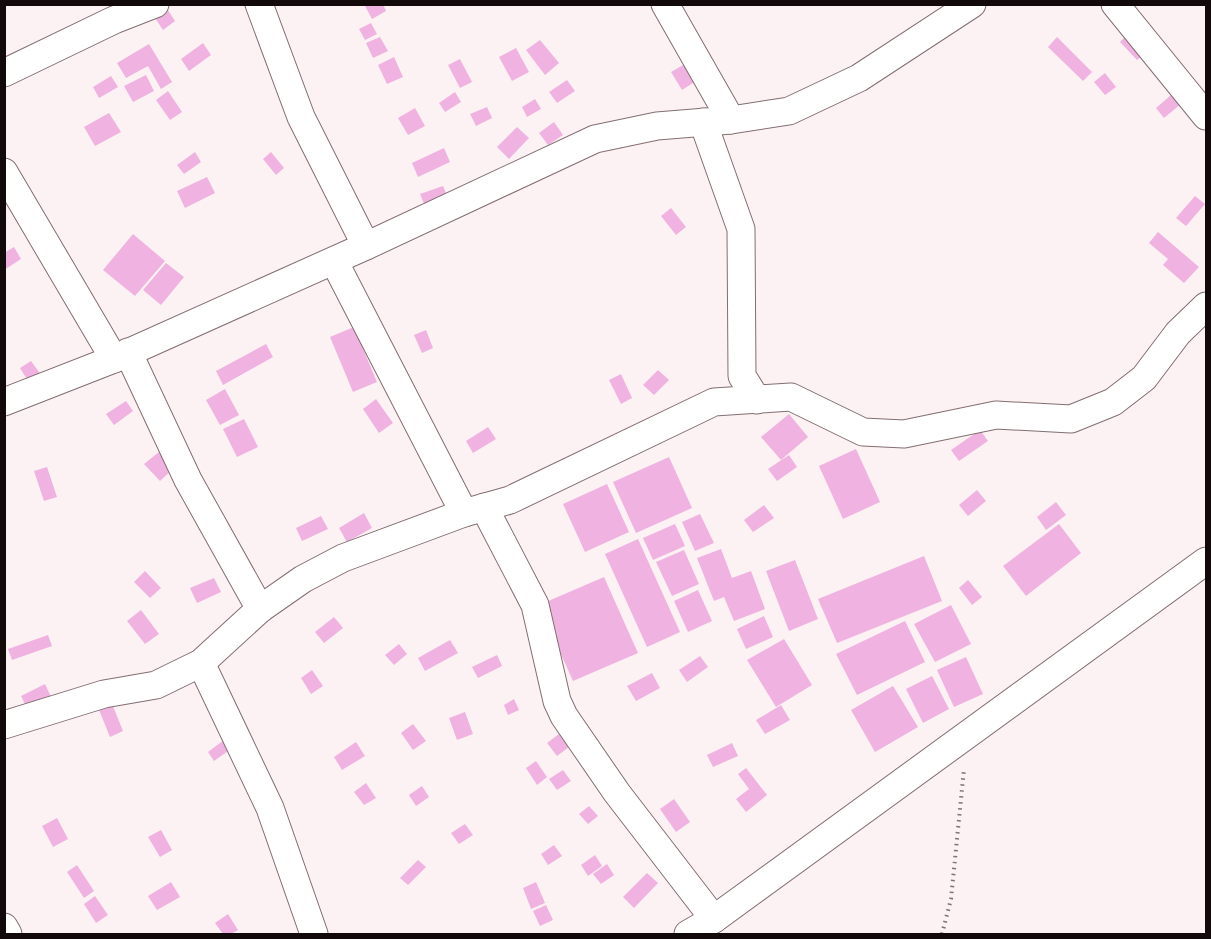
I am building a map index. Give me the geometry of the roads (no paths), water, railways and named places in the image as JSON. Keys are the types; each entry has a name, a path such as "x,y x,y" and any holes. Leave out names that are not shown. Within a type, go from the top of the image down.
{"street":[{"path":"4,73 114,20 155,4"},
{"path":"259,4 300,117 366,246"},
{"path":"665,4 731,120"},
{"path":"4,402 121,355 334,261 595,139 657,126 731,120 789,111 859,78 972,4"},
{"path":"1115,4 1206,116"},
{"path":"703,122 741,229 742,376 757,400"},
{"path":"4,172 121,355 260,609"},
{"path":"334,261 474,510 535,605 556,701 564,716 617,793 714,919"},
{"path":"4,725 104,694 150,687 201,663 260,609 303,579 343,558 474,510 510,500 714,402 791,397 863,432 904,434 996,415 1071,419 1113,402 1144,378 1178,333 1206,306"},
{"path":"688,934 714,919 972,729 1006,708 1204,563"},
{"path":"201,663 270,808 314,934"},
{"path":"4,927 8,934"}]}
